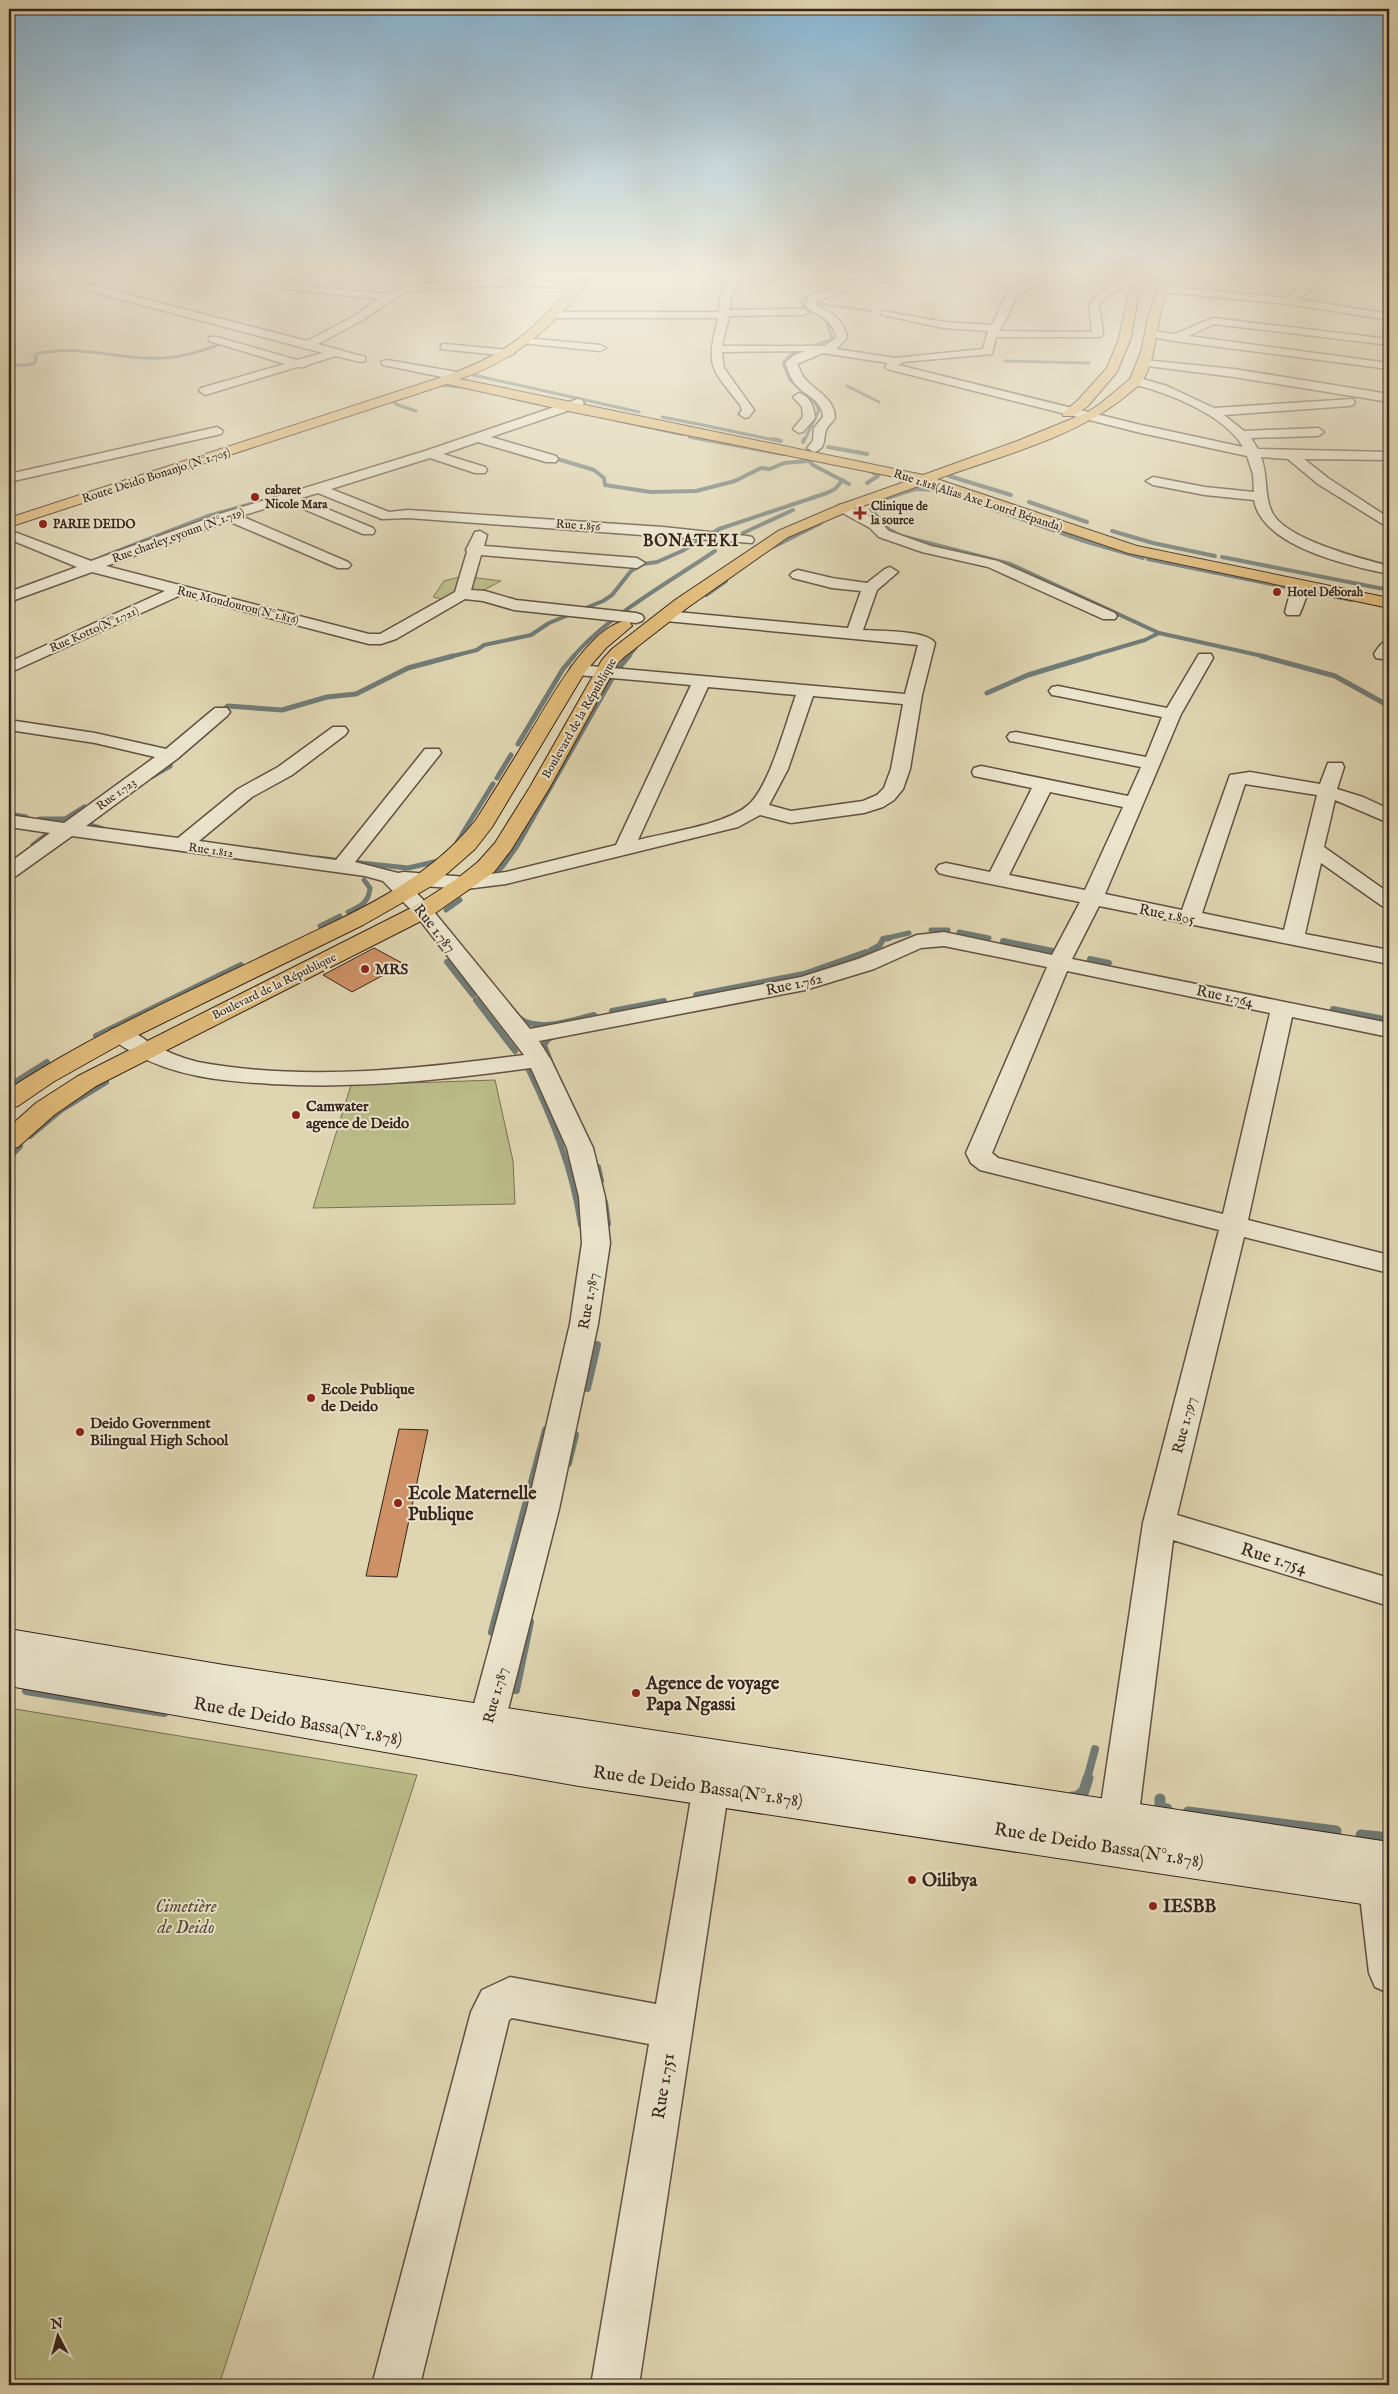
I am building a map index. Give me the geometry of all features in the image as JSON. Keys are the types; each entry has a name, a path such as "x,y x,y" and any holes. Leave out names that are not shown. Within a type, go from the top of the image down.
{"main road":[{"name":"Route Deido Bonanjo (N°1.705)","path":"9,523 431,385"},
{"name":"Rue 1.818(Alias Axe Lourd Bépanda)","path":"482,385 907,477 946,487 1133,550 1304,587 1389,603"},
{"path":"1036,424 1070,412 1082,404 1101,385"},
{"name":"Boulevard de la République","path":"9,1100 57,1069 120,1034 288,954 414,902 466,884 486,867 519,823 604,673 618,653 666,616 767,543 907,477 1026,443 1091,416 1119,397 1132,385"},
{"name":"Rue 1.818(Alias Axe Lourd Bépanda)","path":"573,405 814,448 1142,546 1389,595"},
{"name":"Boulevard de la République","path":"12,1134 65,1094 310,968 414,902 428,880 456,860 471,844 578,670 625,616 747,540 784,521 907,477 1001,438"},
{"path":"907,477 946,487"},
{"path":"288,954 310,968"},
{"name":"Rue de Deido Bassa(N°1.878)","path":"9,1644 234,1683 711,1787 1118,1832"},
{"name":"Rue de Deido Bassa(N°1.878)","path":"9,1670 1118,1832 1385,1879"}],"street":[{"path":"205,391 227,385"},
{"path":"731,385 746,405 748,410 745,414"},
{"path":"803,385 821,399 829,412 829,418 820,428 818,442 814,448"},
{"path":"961,385 1070,412 1252,453 1389,456"},
{"path":"1150,385 1167,389 1210,412 1228,422 1242,435 1252,453 1261,477 1262,509 1279,529 1336,555 1389,570"},
{"path":"1307,385 1389,398"},
{"path":"792,390 808,406 809,418 799,429"},
{"path":"1210,412 1389,398"},
{"name":"Rue charley eyoum (N°1.719)","path":"9,597 228,516 430,454 573,405"},
{"path":"9,478 217,431"},
{"path":"1242,435 1318,432"},
{"path":"479,438 550,459"},
{"path":"430,454 480,470"},
{"path":"1291,455 1330,486 1389,524"},
{"path":"1153,481 1205,491 1261,497"},
{"name":"Rue 1.856","path":"320,489 387,516 408,514 488,519 699,534 747,540"},
{"path":"289,498 368,531"},
{"path":"844,508 874,525 884,534 927,549 993,564 1109,616"},
{"path":"228,516 343,565"},
{"path":"488,519 473,550 462,594 485,596 514,604 625,616"},
{"name":"Rue Moudourou(N°1.816)","path":"9,534 92,567 375,639 390,636 462,594"},
{"path":"473,550 637,563"},
{"path":"854,633 870,588 890,572"},
{"path":"798,575 832,583 870,588"},
{"path":"1292,612 1297,597 1304,587"},
{"name":"Rue Kotto(N°1.721)","path":"9,668 179,590"},
{"path":"666,616 926,641 912,700 899,772 892,789 886,797 876,804 791,817 781,816 757,808 779,766 806,690"},
{"path":"1205,658 1172,714 1092,899 1060,961 979,1153 980,1157 988,1164 1389,1264"},
{"path":"578,670 912,700"},
{"path":"624,849 702,681"},
{"path":"1058,691 1172,714"},
{"name":"Rue 1.723","path":"9,872 170,755 221,712"},
{"path":"9,725 95,738 170,755"},
{"path":"181,846 245,793 285,771 339,731"},
{"path":"1016,737 1152,764"},
{"path":"341,867 432,754"},
{"path":"1293,938 1315,850 1327,791 1335,767"},
{"path":"981,772 1134,802"},
{"path":"1190,918 1237,779 1250,778 1327,791 1360,801 1389,817"},
{"path":"997,879 1044,784"},
{"name":"Rue 1.812","path":"9,821 341,867 374,872 390,877 466,884 518,876 624,849 711,830 738,820 757,808"},
{"path":"1315,850 1389,902"},
{"name":"Rue 1.805","path":"946,869 1389,957"},
{"path":"390,877 414,902"},
{"name":"Rue 1.787","path":"414,902 524,1037 539,1060 580,1148 592,1197 596,1243 584,1324 543,1509 483,1738"},
{"name":"Rue 1.762","path":"524,1037 805,983 866,964 929,940 958,940 1060,961"},
{"name":"Rue 1.764","path":"1060,961 1389,1030"},
{"name":"Rue 1.797","path":"1118,1832 1159,1523 1234,1224 1282,1008"},
{"path":"120,1034 147,1052 184,1066 230,1074 284,1078 352,1078 419,1074 539,1060"},
{"name":"Rue 1.754","path":"1159,1523 1389,1592"},
{"name":"Rue 1.751","path":"615,2385 711,1787"},
{"path":"1385,1879 1389,1973"},
{"path":"396,2385 491,2012 496,2004 510,1997 672,2028"}],"green space":[{"path":"463,576 501,581 476,594 461,598 443,599 433,597 444,581"},
{"path":"495,1080 513,1161 515,1204 313,1208 351,1085"},
{"name":"Cimetière de Deido","path":"9,1708 417,1775 219,2385 9,2385"}],"building":[{"name":"MRS","path":"374,948 404,964 352,992 323,975"},
{"name":"Ecole Maternelle Publique","path":"399,1429 428,1430 397,1577 366,1576"}],"waterway":[{"path":"435,385 462,387"},
{"path":"517,385 639,412"},
{"path":"795,385 815,402 819,410 804,441"},
{"path":"847,386 879,402"},
{"path":"386,401 395,402 395,404 416,411"},
{"path":"662,417 779,441"},
{"path":"615,420 684,435"},
{"path":"689,437 709,441"},
{"path":"702,439 783,454"},
{"path":"773,439 781,441"},
{"path":"828,447 867,454"},
{"path":"551,457 594,470 604,478 605,485 651,492 696,491 735,481 761,468 770,469 784,463 808,461"},
{"path":"807,459 813,465 842,481"},
{"path":"867,483 878,476 868,469"},
{"path":"949,476 1011,495"},
{"path":"453,656 477,650 484,645 531,635 549,623 603,601 612,595 631,571 643,564 657,562 682,551 719,529 827,493 835,489 842,481"},
{"path":"842,481 849,484"},
{"path":"881,500 915,489 939,490 1084,541 1143,558"},
{"path":"102,557 208,516 262,501"},
{"path":"1029,502 1087,522"},
{"path":"871,509 888,529 901,536 1010,564 1159,633"},
{"path":"743,533 793,510"},
{"path":"773,547 821,523"},
{"path":"1112,531 1153,543 1215,556"},
{"path":"573,657 587,642 621,614 715,551"},
{"path":"1222,557 1389,590"},
{"path":"1148,559 1301,590"},
{"path":"706,595 726,581"},
{"path":"1306,591 1352,600"},
{"path":"1087,657 1145,640 1159,633"},
{"path":"1159,633 1267,657"},
{"path":"628,657 636,647"},
{"path":"218,714 228,706 282,710 327,697 356,694 408,668 453,656"},
{"path":"449,657 453,656"},
{"path":"518,744 563,669 574,656"},
{"path":"489,879 502,867 517,846 615,673 629,656"},
{"path":"987,693 1028,675 1091,656"},
{"path":"1261,656 1335,676 1389,706"},
{"path":"497,778 511,755"},
{"path":"151,777 170,766 172,756"},
{"path":"464,831 493,784"},
{"path":"39,819 65,819 84,807"},
{"path":"9,814 26,817"},
{"path":"91,816 88,821 90,825 103,829"},
{"path":"455,846 463,833"},
{"path":"33,845 46,835"},
{"path":"318,858 342,861"},
{"path":"351,862 408,868 438,861"},
{"path":"348,912 360,906 368,897 370,888 364,880"},
{"path":"446,910 460,900"},
{"path":"320,926 340,916"},
{"path":"931,930 948,930"},
{"path":"959,932 989,938"},
{"path":"883,939 909,933"},
{"path":"883,939 889,938"},
{"path":"871,950 880,945 883,939"},
{"path":"1003,941 1053,951"},
{"path":"696,995 804,974 866,952"},
{"path":"1090,959 1109,963"},
{"path":"447,962 473,995"},
{"path":"96,1036 241,965"},
{"path":"476,1000 515,1051"},
{"path":"612,1011 664,1001"},
{"path":"1333,1009 1389,1020"},
{"path":"519,1018 536,1025 546,1025 594,1015"},
{"path":"550,1061 544,1045 548,1039 555,1036"},
{"path":"9,1086 47,1062"},
{"path":"529,1070 561,1146 573,1185 581,1225"},
{"path":"30,1136 61,1110 106,1082"},
{"path":"9,1158 20,1146"},
{"path":"598,1167 601,1181"},
{"path":"605,1202 608,1224"},
{"path":"587,1388 597,1345"},
{"path":"492,1632 546,1430"},
{"path":"568,1463 575,1435"},
{"path":"516,1690 530,1622"},
{"path":"26,1691 164,1713"},
{"path":"1087,1779 1095,1749"},
{"path":"1072,1797 1077,1797 1084,1791 1088,1778"},
{"path":"1160,1799 1160,1808 1167,1809"},
{"path":"1188,1812 1336,1831"},
{"path":"1361,1835 1389,1838"}],"place":[{"name":"cabaret Nicole Mara","path":"255,497"},
{"name":"Clinique de la source","path":"860,513"},
{"name":"PARIE DEIDO","path":"43,524"},
{"name":"Hotel Déborah","path":"1277,592"},
{"name":"MRS","path":"365,969"},
{"name":"Camwater agence de Deido","path":"296,1115"},
{"name":"Ecole Publique de Deido","path":"311,1398"},
{"name":"Deido Government Bilingual High School","path":"80,1432"},
{"name":"Ecole Maternelle Publique","path":"398,1503"},
{"name":"Agence de voyage Papa Ngassi","path":"636,1693"},
{"name":"Oilibya","path":"912,1880"},
{"name":"IESBB","path":"1153,1906"}],"district":[{"name":"BONATEKI","path":"691,540"}]}
